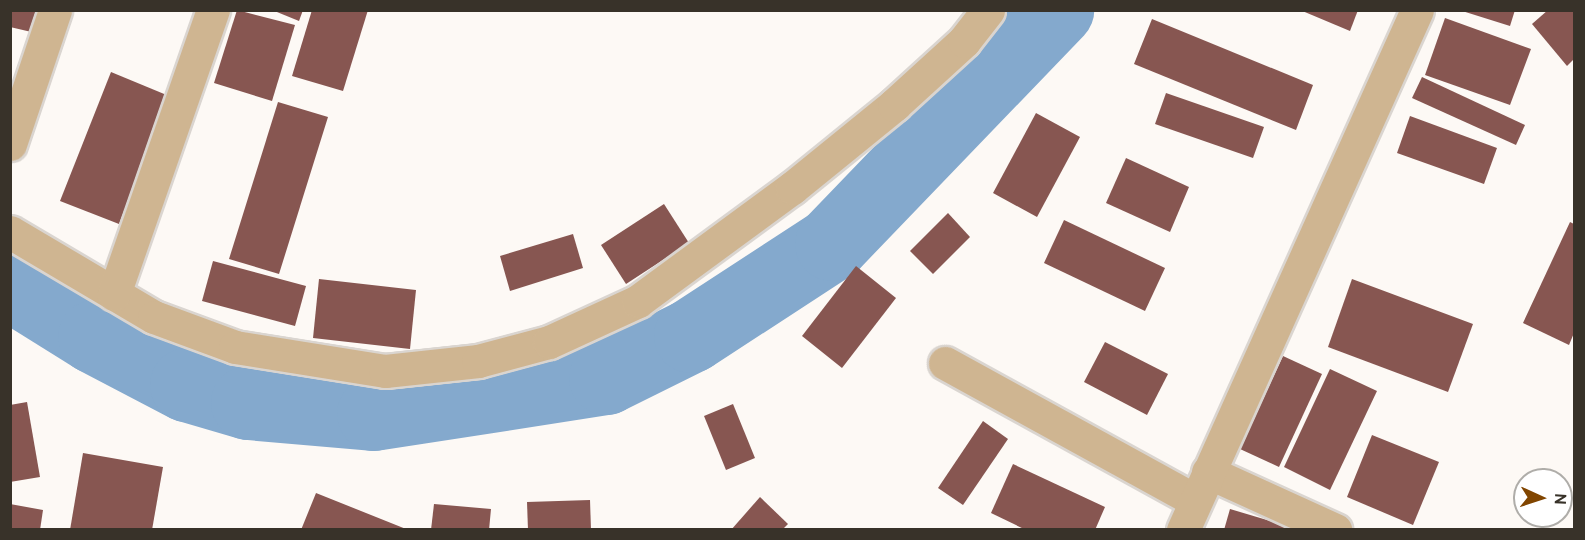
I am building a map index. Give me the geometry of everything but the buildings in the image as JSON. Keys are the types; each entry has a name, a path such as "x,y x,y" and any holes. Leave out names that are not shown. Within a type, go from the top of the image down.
{"street":[{"path":"10,144 55,10"},
{"path":"114,294 213,10"},
{"path":"10,232 154,317 236,347 385,371 478,361 549,342 638,301 792,188 894,105 964,41 988,10"},
{"path":"1195,500 1417,10"},
{"path":"945,363 1195,500 1335,530"}],"waterway":[{"path":"10,284 95,337 187,385 248,403 374,414 606,378 691,336 832,244 1057,10"}]}
